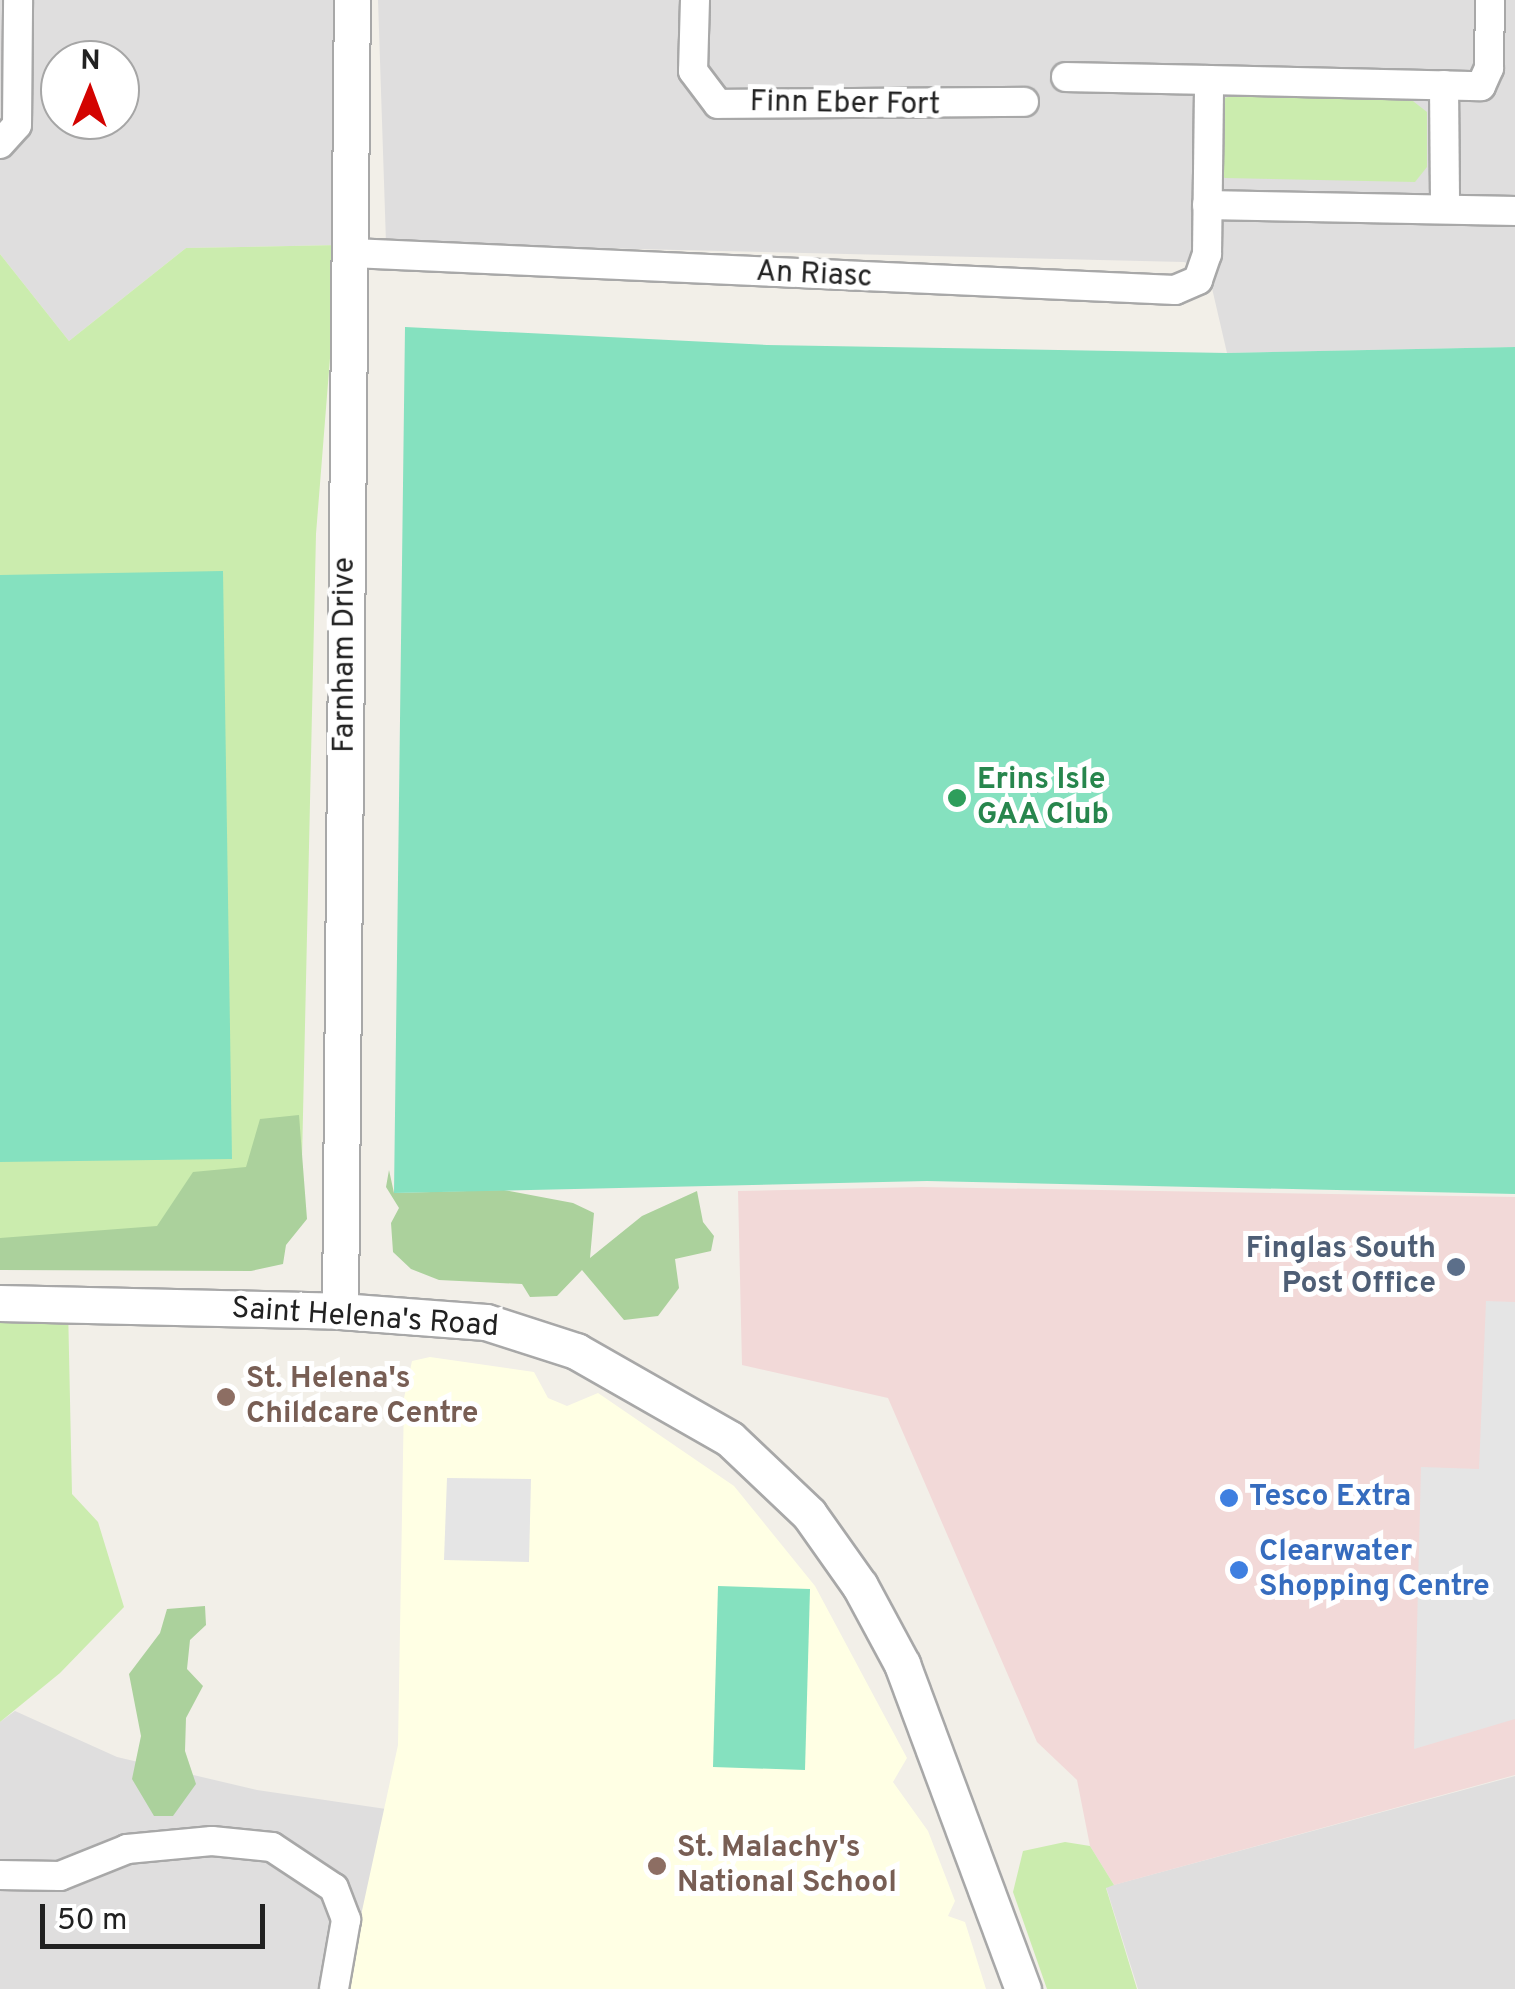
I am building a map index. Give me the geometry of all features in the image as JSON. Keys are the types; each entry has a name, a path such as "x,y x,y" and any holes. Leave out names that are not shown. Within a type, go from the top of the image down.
{"street":[{"path":"0,144 16,125 18,0"},
{"name":"Farnham Drive","path":"340,1311 352,0"},
{"name":"Finn Eber Fort","path":"695,0 692,71 718,104 1024,102"},
{"path":"1066,77 1481,86 1490,68 1490,0"},
{"name":"An Riasc","path":"352,253 1175,290 1198,280 1207,254 1209,80"},
{"path":"1444,85 1444,208"},
{"path":"1206,205 1515,210"},
{"name":"Saint Helena's Road","path":"0,1302 340,1311 486,1322 576,1351 730,1439 774,1474 860,1586 902,1664 1022,1989"},
{"path":"0,1875 60,1876 127,1849 212,1841 272,1848 334,1888 346,1920 334,1989"}],"shaded area":[{"path":"0,0 341,0 339,245 186,248 69,341 0,254"},
{"path":"378,0 1515,0 1515,347 1227,353 1208,271 1184,262 386,243"},
{"name":"Clearwater Shopping Centre","path":"921,1187 1515,1197 1515,1775 1114,1885 1090,1846 1077,1780 1037,1742 888,1398 742,1365 738,1191"},
{"path":"1486,1301 1515,1302 1515,1719 1414,1749 1421,1467 1479,1469"},
{"path":"430,1357 534,1372 548,1398 567,1406 598,1393 734,1486 815,1586 907,1758 893,1782 928,1831 955,1901 948,1916 965,1922 986,1989 345,1989 398,1745 404,1398 412,1361"},
{"path":"447,1478 531,1479 529,1562 444,1560"},
{"path":"15,1711 117,1757 257,1790 386,1809 345,1989 0,1989 0,1722"},
{"path":"1515,1776 1515,1989 1138,1989 1106,1887"}],"green space":[{"path":"1234,95 1409,98 1427,112 1427,167 1415,182 1225,178 1215,172 1222,99"},
{"path":"339,245 316,534 301,1204 273,1238 0,1239 0,254 69,341 186,248"},
{"name":"Erins Isle GAA Club","path":"405,327 767,345 1227,353 1515,347 1515,1194 927,1181 394,1193"},
{"path":"223,571 232,1159 0,1162 0,575"},
{"path":"299,1115 307,1219 286,1245 283,1264 251,1271 0,1270 0,1238 157,1226 193,1172 246,1167 260,1119"},
{"path":"389,1170 394,1193 504,1190 573,1203 594,1213 590,1258 642,1216 697,1191 703,1222 714,1236 711,1251 675,1259 679,1288 658,1316 624,1320 582,1270 557,1296 530,1297 522,1284 439,1280 411,1269 393,1252 391,1223 399,1208 386,1187"},
{"path":"0,1304 68,1306 72,1494 98,1522 124,1607 60,1673 0,1722"},
{"path":"718,1586 810,1589 805,1770 713,1767"},
{"path":"205,1606 206,1625 190,1640 187,1669 203,1686 186,1718 185,1751 196,1784 173,1816 154,1816 132,1779 141,1736 129,1674 160,1633 167,1609"},
{"path":"1065,1842 1090,1846 1114,1885 1106,1888 1137,1989 1047,1989 1013,1892 1023,1851"}],"place":[{"name":"Erins Isle GAA Club","path":"957,798"},
{"name":"Finglas South Post Office","path":"1456,1267"},
{"name":"St. Helena's Childcare Centre","path":"226,1397"},
{"name":"Tesco Extra","path":"1229,1498"},
{"name":"Clearwater Shopping Centre","path":"1239,1570"},
{"name":"St. Malachy's National School","path":"657,1866"}]}
